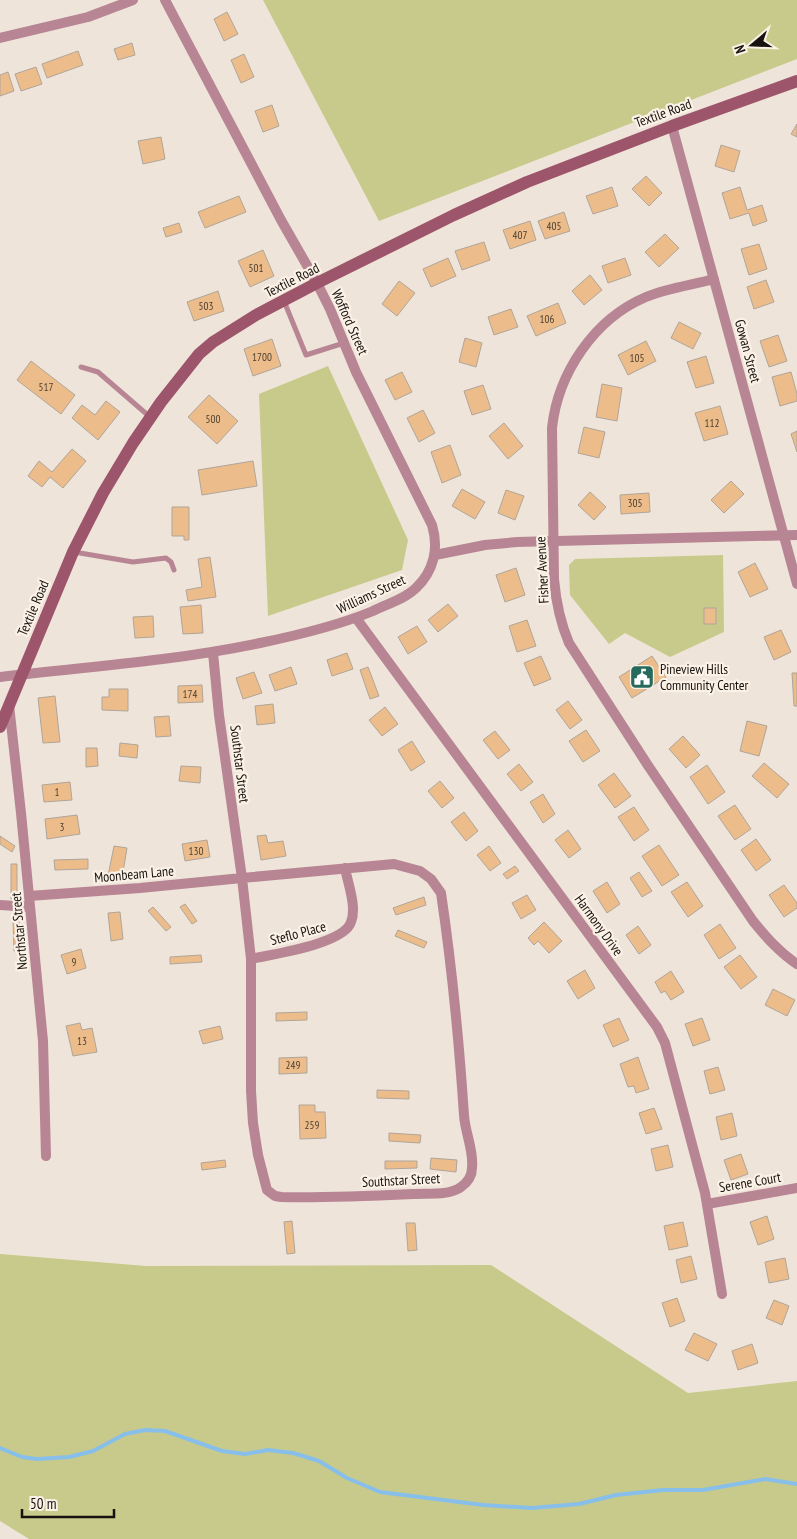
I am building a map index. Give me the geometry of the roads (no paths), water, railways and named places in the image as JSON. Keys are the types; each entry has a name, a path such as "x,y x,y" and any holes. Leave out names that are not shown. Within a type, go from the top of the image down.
{"street":[{"path":"0,38 88,17 133,0"},
{"name":"Wofford Street","path":"165,0 281,220 317,284 356,372 432,525 436,542 435,555"},
{"name":"Textile Road","path":"0,727 73,552 103,493 151,417 199,354 213,342 256,315 454,215 527,182 672,126 797,81"},
{"name":"Gowan Street","path":"672,126 797,584"},
{"name":"Fisher Avenue","path":"714,279 648,296 628,306 610,319 580,352 569,369 556,404 552,428 556,601 560,622 572,649 753,921 768,940 797,964"},
{"path":"435,555 485,545 554,541 797,535"},
{"name":"Williams Street","path":"0,676 162,660 213,652 301,634 356,618 392,602 415,589 424,580 435,555"},
{"name":"Harmony Drive","path":"356,618 657,1027 665,1043 707,1204 722,1294"},
{"name":"Southstar Street","path":"213,652 219,715 242,878 251,959 251,1091 258,1154 267,1190 275,1196 382,1196 449,1192 464,1185 472,1172 472,1158 464,1120 458,1029 441,893 431,879 420,871 400,864 381,864 242,878"},
{"name":"Northstar Street","path":"9,704 43,1041 46,1156"},
{"name":"Steflo Place","path":"251,959 316,945 340,935 348,929 352,921 353,908 345,868"},
{"name":"Moonbeam Lane","path":"29,896 242,878"},
{"path":"0,905 30,907"},
{"name":"Serene Court","path":"707,1204 797,1188"}],"lane":[{"path":"284,301 306,355 344,343"},
{"path":"82,367 98,372 151,417"},
{"path":"73,552 133,562 166,558 171,562 174,570"}],"waterway":[{"path":"0,1448 22,1457 37,1459 69,1457 93,1451 125,1434 145,1430 165,1431 222,1451 245,1454 268,1450 293,1453 319,1461 347,1478 380,1492 483,1505 532,1508 579,1504 616,1495 663,1490 703,1490 765,1479 797,1484"}],"place":[{"name":"Pineview Hills Community Center","path":"642,677"}]}
